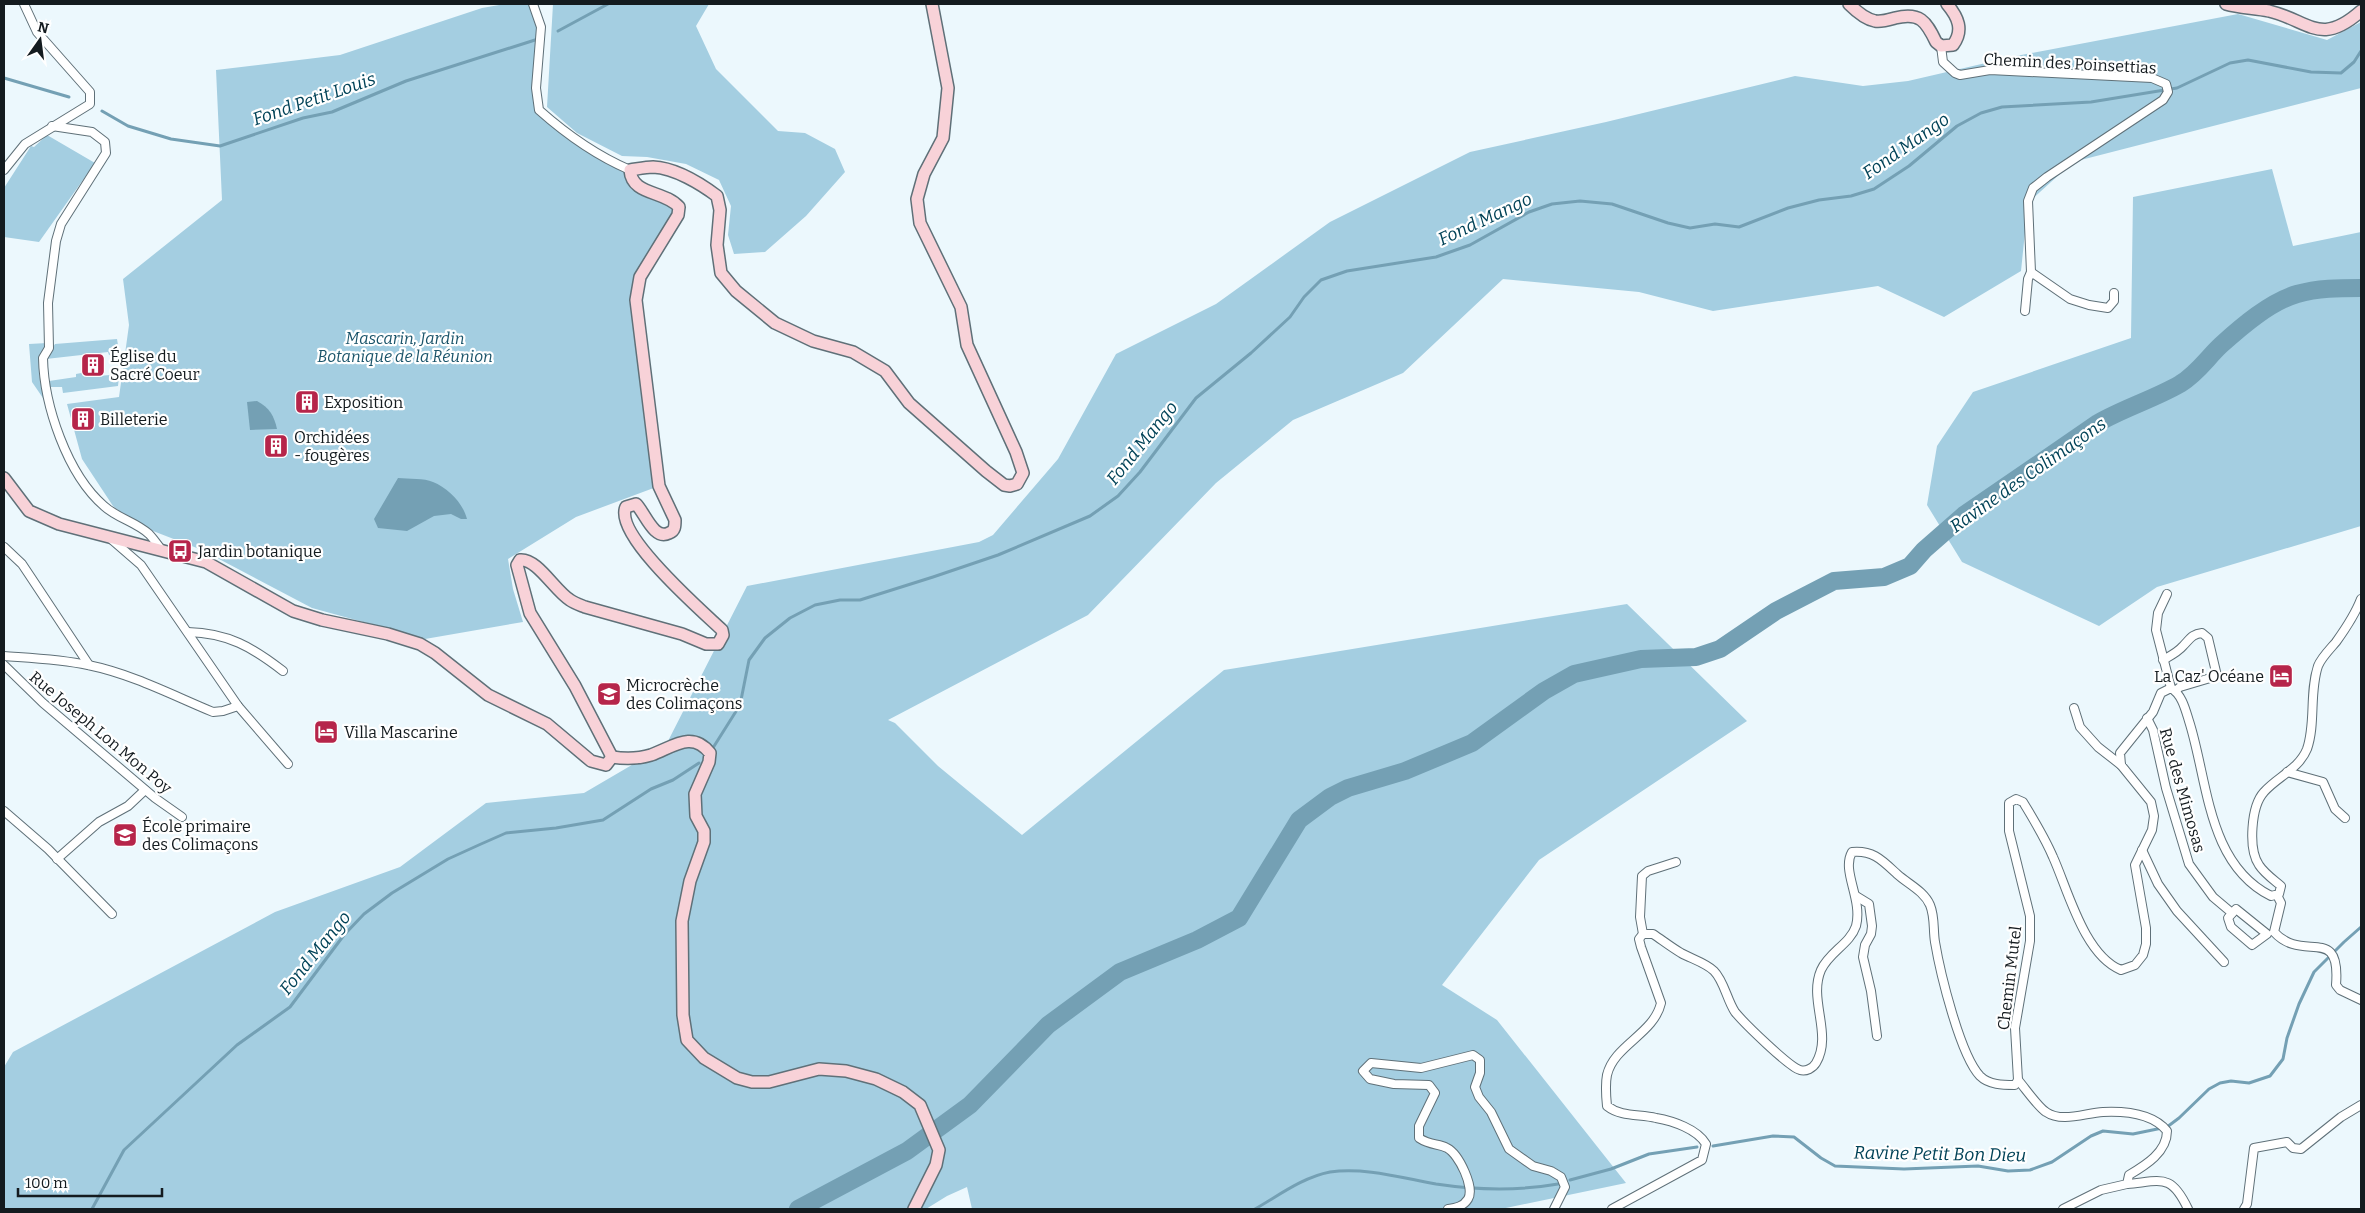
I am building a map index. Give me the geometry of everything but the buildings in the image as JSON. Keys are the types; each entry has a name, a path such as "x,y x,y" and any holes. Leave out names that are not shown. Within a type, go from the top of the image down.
{"main road":[{"path":"612,757 576,686 530,613 517,566 520,560 525,560 538,569 570,600 585,607 682,634 706,644 718,644 723,635 722,630 665,577 639,546 626,521 624,512 626,507 636,504 654,530 661,534 672,532 675,526 675,520 660,486 636,300 640,277 678,215 679,207 673,200 636,186 630,179 630,170 654,167 668,170 704,186 717,196 720,210 717,245 721,273 736,291 775,323 813,341 853,352 885,371 909,404 1004,485 1017,484 1023,473 1016,452 967,345 961,307 920,223 917,199 924,174 943,138 948,88 932,4"},
{"path":"1849,4 1858,12 1875,21 1903,16 1922,20 1928,26 1936,42 1941,46 1953,45 1960,32 1960,25 1947,4"},
{"path":"2226,4 2268,11 2319,30 2335,29 2361,11"},
{"path":"4,478 29,511 59,524 206,562 293,611 420,644 435,653 488,695 547,724 591,761 606,765 612,757"},
{"path":"612,757 628,759 649,755 682,742 694,741 704,745 710,753 709,762 695,794 696,816 704,831 704,842 690,881 682,921 683,1015 687,1040 704,1058 737,1078 752,1082 769,1082 819,1069 846,1071 876,1079 903,1092 920,1105 939,1150 934,1171 914,1209"}],"street":[{"path":"4,170 24,144 90,104 90,92 37,32 24,4"},
{"path":"533,4 541,27 536,88 538,110 564,132 609,161 630,170"},
{"name":"Chemin des Poinsettias","path":"1941,46 1943,62 1960,75 1990,70 2152,78 2166,84 2168,92 2163,100 2047,176 2034,188 2028,200 2031,272 2028,279 2025,311"},
{"path":"52,126 92,132 105,142 106,153 62,224 56,241 48,303 50,348 43,358 49,396 65,452 83,483 103,506 121,519 149,534 161,549"},
{"path":"2031,272 2059,293 2089,305 2108,308 2114,301 2114,293"},
{"path":"110,538 141,565 238,706 288,764"},
{"path":"4,547 22,564 90,665"},
{"path":"2167,594 2158,613 2156,630 2173,690 2182,702 2191,726 2213,821 2224,845 2241,871 2261,891 2271,896 2278,895"},
{"path":"2361,599 2345,630 2319,664 2314,688 2312,732 2306,752 2298,764 2262,793 2252,826 2253,849 2259,865 2281,886 2278,895 2281,903 2274,932 2282,941 2291,944 2327,949 2337,963 2336,985 2340,990 2361,1000"},
{"path":"188,632 211,632 255,649 283,671"},
{"path":"2121,765 2120,753 2153,712 2161,693 2217,676 2208,638 2202,633 2196,633 2190,637 2184,646 2163,660"},
{"path":"4,656 57,659 90,665 138,680 214,712 238,706"},
{"name":"Rue Joseph Lon Mon Poy","path":"4,665 43,703 145,790 182,817"},
{"name":"Chemin Mutel","path":"2018,1080 2015,1028 2030,941 2030,916 2009,831 2009,803 2016,799 2023,802 2053,857 2072,908 2086,934 2110,966 2121,970 2135,965 2143,955 2146,944 2146,928 2134,865 2152,830 2154,816 2150,802 2121,765 2098,747 2080,727 2074,708"},
{"name":"Rue des Mimosas","path":"2147,718 2153,730 2166,788 2189,864 2212,896 2232,913"},
{"path":"2287,772 2295,776 2323,782 2335,809 2344,818"},
{"path":"57,859 99,822 128,806 145,790"},
{"path":"4,811 42,842 112,914"},
{"path":"2142,850 2158,884 2177,911 2224,962"},
{"path":"1643,934 1653,934 1716,972 1735,1011 1787,1061 1800,1070 1807,1071 1815,1066 1821,1051 1822,1027 1818,980 1821,969 1831,955 1846,942 1854,931 1859,915 1849,871 1849,857 1852,852 1865,851 1880,857 1899,876 1922,893 1929,903 1934,916 1935,942 1946,991 1967,1054 1980,1076 1992,1084 2015,1085 2018,1080 2045,1112 2062,1118 2104,1112 2144,1116 2160,1122 2167,1131 2167,1139 2148,1164 2129,1175 2127,1184"},
{"path":"1612,1209 1702,1160 1706,1144 1702,1137 1688,1129 1656,1118 1615,1113 1607,1106 1607,1074 1614,1060 1659,1013 1661,1003 1639,939 1643,934 1640,917 1640,882 1642,876 1648,871 1676,862"},
{"path":"1856,896 1868,904 1872,926 1862,957 1871,991 1877,1036"},
{"name":"Rue des Mimosas","path":"2236,909 2267,934 2252,945 2231,927 2228,918 2232,913 2236,909"},
{"path":"1448,1209 1462,1205 1468,1200 1470,1192 1466,1174 1456,1156 1447,1148 1428,1144 1419,1138 1419,1126 1435,1093 1430,1086 1394,1084 1370,1079 1363,1071 1371,1064 1421,1068 1473,1055 1480,1060 1480,1073 1475,1087 1479,1097 1491,1112 1509,1149 1533,1166 1552,1171 1561,1177 1565,1187 1554,1209"},
{"path":"2244,1209 2247,1204 2254,1148 2287,1142 2293,1148 2301,1149 2342,1116 2361,1105"},
{"path":"2063,1209 2101,1190 2127,1184 2161,1181 2172,1184 2179,1191 2188,1209"}],"green space":[{"name":"Mascarin, Jardin Botanique de la Réunion","path":"505,4 533,4 541,27 539,110 564,132 630,170 630,179 679,207 640,277 636,300 659,486 576,517 508,559 513,589 523,622 425,639 312,608 202,550 135,524 113,506 82,459 67,404 119,397 129,325 123,279 222,200 216,70 340,55 482,8"},
{"path":"553,4 709,4 696,26 716,69 778,131 805,133 835,149 845,172 806,216 765,252 734,254 728,235 731,206 719,180 686,164 647,157 622,156 577,133 547,107"},
{"path":"2238,14 2327,40 2361,22 2361,88 2073,162 2028,203 2021,271 1944,317 1878,286 1713,311 1639,292 1503,279 1403,373 1293,420 1216,483 1088,615 888,720 895,723 938,766 1022,835 1224,670 1627,604 1747,721 1539,860 1442,985 1497,1020 1626,1183 1501,1209 972,1209 967,1187 947,1196 926,1209 4,1209 4,1067 13,1052 275,912 400,867 486,803 584,793 666,745 747,586 979,542 993,535 1058,459 1116,354 1216,304 1330,222 1470,152 1606,122 1795,76 1863,86 1908,81 2016,56"},
{"path":"47,135 95,163 39,242 4,237 4,188 31,146 34,147"},
{"path":"2272,169 2293,246 2361,232 2361,526 2157,587 2099,626 1962,562 1927,505 1937,446 1973,392 2131,338 2133,197"},
{"path":"117,339 120,357 109,355 108,352 46,359 55,344"},
{"path":"47,343 39,366 45,401 32,382 29,344"},
{"path":"120,368 118,386 63,393 62,387 50,387 49,381 76,377 76,374 97,370 98,376 110,375 110,370"}],"shaded area":[{"path":"257,401 271,413 277,429 250,430 247,402"},
{"path":"398,478 425,480 439,485 458,502 467,519 461,519 451,514 434,516 407,531 378,528 374,519"}],"waterway":[{"name":"Fond Petit Louis","path":"558,31 608,4"},
{"name":"Fond Petit Louis","path":"102,111 128,126 171,139 220,146 303,118 332,112 406,81 535,40"},
{"name":"Fond Mango","path":"711,751 740,705 749,660 765,638 790,618 815,605 840,600 860,600 998,555 1090,516 1118,496 1140,472 1196,398 1251,353 1290,317 1304,297 1321,280 1347,271 1436,257 1470,245 1529,212 1552,204 1580,201 1612,204 1668,223 1690,228 1715,224 1739,227 1788,208 1819,200 1851,196 1874,189 1909,166 1957,126 1981,113 2002,107 2091,102 2177,88 2230,63 2248,60 2311,72 2341,73 2354,62 2361,51"},
{"name":"Fond Petit Louis","path":"4,78 69,97"},
{"name":"Ravine des Colimaçons","path":"798,1209 907,1151 970,1105 1048,1025 1120,972 1197,940 1239,918 1299,820 1330,797 1348,788 1405,771 1472,743 1544,691 1574,674 1641,659 1696,657 1720,649 1776,611 1834,581 1884,577 1910,566 1924,550 1964,515 2098,423 2186,380 2229,338 2267,309 2287,298 2305,292 2361,288"},
{"name":"Fond Mango","path":"92,1209 124,1150 237,1045 290,1007 344,935 364,914 392,893 448,859 506,833 556,828 603,820 651,789 673,780 699,763"},
{"name":"Ravine Petit Bon Dieu","path":"1713,1146 1773,1136 1794,1137 1821,1158 1835,1166 1904,1169 1978,1166 2008,1171 2030,1170 2052,1162 2091,1136 2103,1131 2133,1134 2167,1127 2209,1089 2220,1083 2231,1081 2249,1083 2270,1076 2283,1059 2287,1038 2299,1004 2314,972 2361,927"},
{"name":"Ravine Petit Bon Dieu","path":"1570,1180 1611,1169 1649,1154 1697,1147"},
{"name":"Ravine Petit Bon Dieu","path":"1255,1209 1310,1178 1330,1172 1370,1172 1466,1188 1512,1189 1558,1184"}],"place":[{"name":"Église du Sacré Coeur","path":"93,365"},
{"name":"Exposition","path":"307,402"},
{"name":"Billeterie","path":"83,419"},
{"name":"Orchidées - fougères","path":"276,446"},
{"name":"Jardin botanique","path":"180,551"},
{"name":"La Caz' Océane","path":"2281,676"},
{"name":"Microcrèche des Colimaçons","path":"609,694"},
{"name":"Villa Mascarine","path":"326,732"},
{"name":"École primaire des Colimaçons","path":"125,835"}]}
